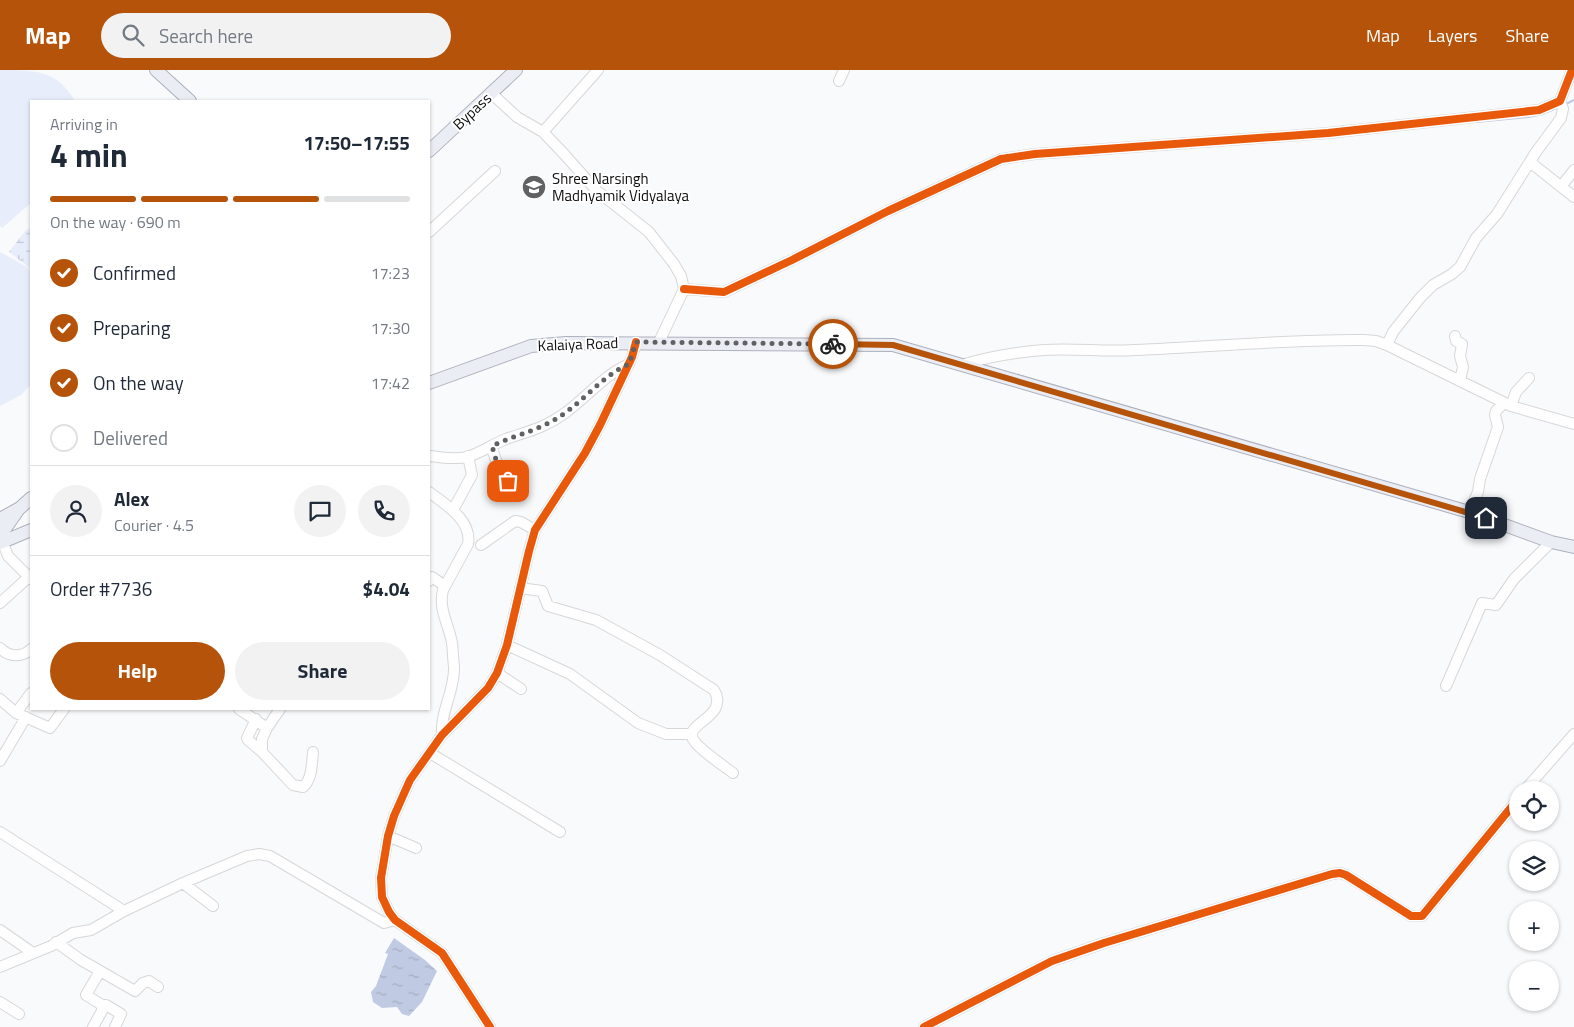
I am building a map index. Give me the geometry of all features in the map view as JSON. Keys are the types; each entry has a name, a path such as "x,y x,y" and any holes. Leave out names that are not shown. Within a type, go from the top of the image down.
{"main road":[{"path":"156,70 189,100"},
{"name":"Bypass","path":"430,150 516,70"},
{"name":"Kalaiya Road","path":"430,383 531,346 566,343 659,342 893,345 1469,512 1551,542 1574,547"},
{"path":"1,533 20,508 30,499"},
{"path":"1,533 30,530"}],"street":[{"path":"542,132 598,70"},
{"path":"839,81 844,70"},
{"path":"1386,346 1393,332 1420,298 1433,286 1460,267 1476,238 1497,214 1561,118 1561,105 1572,70"},
{"path":"491,93 518,117 542,132 596,190 649,232 674,264 681,276 684,289 659,342"},
{"path":"684,289 724,292 1001,158 1328,133 1539,110 1561,105"},
{"path":"1530,162 1574,197"},
{"path":"1560,186 1574,170"},
{"path":"430,231 495,171"},
{"path":"1455,336 1456,341 1462,344 1460,381"},
{"path":"961,365 982,359 1044,350 1123,351 1261,342 1364,340 1386,346 1508,404 1574,424"},
{"path":"490,1027 442,953 395,920 389,912 382,897 381,878 388,836 394,816 410,780 442,736 488,688 497,673 507,645 535,530 585,453 629,364 636,342"},
{"path":"430,456 459,458 468,456 545,426 566,413 607,376 629,364"},
{"path":"1469,512 1478,492 1480,479 1498,427 1496,412 1508,404 1529,378"},
{"path":"492,446 497,463 507,474 508,481 501,492"},
{"path":"453,510 472,475 468,456"},
{"path":"430,493 453,510 468,531 469,537 468,544 441,597 441,606 452,644 454,669 451,692 442,727 442,736"},
{"path":"481,545 515,521 535,530"},
{"path":"1,533 8,556 30,576"},
{"path":"1446,686 1482,603 1496,605 1514,579 1551,542"},
{"path":"430,580 432,577 445,586"},
{"path":"0,603 30,578"},
{"path":"520,588 542,592 548,606 596,620 660,655 714,690 719,698 718,703 692,734"},
{"path":"507,645 570,674 638,723 666,734 692,734"},
{"path":"0,648 12,655 22,655 30,650"},
{"path":"497,673 521,689"},
{"path":"16,713 30,694"},
{"path":"0,699 16,713 50,728 63,710"},
{"path":"241,710 267,728"},
{"path":"262,752 262,739 279,710"},
{"path":"0,761 26,717"},
{"path":"256,720 247,738 248,740 293,785 303,787 306,785 310,776 313,752"},
{"path":"692,734 693,738 710,756 733,773"},
{"path":"1533,781 1574,734"},
{"path":"430,753 560,832"},
{"path":"924,1027 1052,961 1104,943 1332,874 1340,873 1346,875 1412,916 1422,916 1509,810"},
{"path":"0,832 124,911"},
{"path":"388,836 416,848"},
{"path":"0,967 51,946 73,933 91,930 124,911 183,883 247,856 259,854 270,856 384,923 395,920"},
{"path":"183,883 213,906"},
{"path":"0,930 33,953"},
{"path":"56,942 134,991 143,983 149,981 158,987"},
{"path":"100,971 86,995 102,1005 106,1004 121,1014 115,1027"},
{"path":"0,1002 19,1014"},
{"path":"93,1027 102,1011 102,1005"}],"green space":[{"path":"0,70 24,70 44,74 61,83 74,100 30,100 30,204 2,228 0,226"},
{"path":"30,228 30,268 9,252 26,230"},
{"path":"0,252 27,267 30,271 30,385 21,395 0,406"}],"water":[{"path":"394,938 437,971 422,1002 409,1016 402,1014 397,1007 382,1008 373,1002 371,992 376,986 388,954 385,953"}],"waterway":[{"path":"1566,104 1574,100"},
{"path":"1547,112 1559,107"},
{"path":"1476,122 1538,115"}],"cycle path":[{"path":"684,289 724,292 888,211 1001,159 1035,154 1328,133 1539,110 1560,101 1572,70"},
{"path":"490,1027 442,953 395,920 389,912 382,897 381,878 388,836 394,816 410,780 442,735 488,688 497,673 507,645 535,530 585,453 632,357 636,342"},
{"path":"924,1027 1052,961 1104,943 1332,874 1340,873 1346,875 1411,916 1422,916 1509,810"}],"way so far":[{"path":"508,481 507,474 497,463 492,446 505,439 529,433 545,426 566,413 607,376 629,364 636,342 833,344"}],"place":[{"name":"Shree Narsingh Madhyamik Vidyalaya","path":"534,187"}],"route":[{"path":"833,344 893,345 1486,518"}]}
